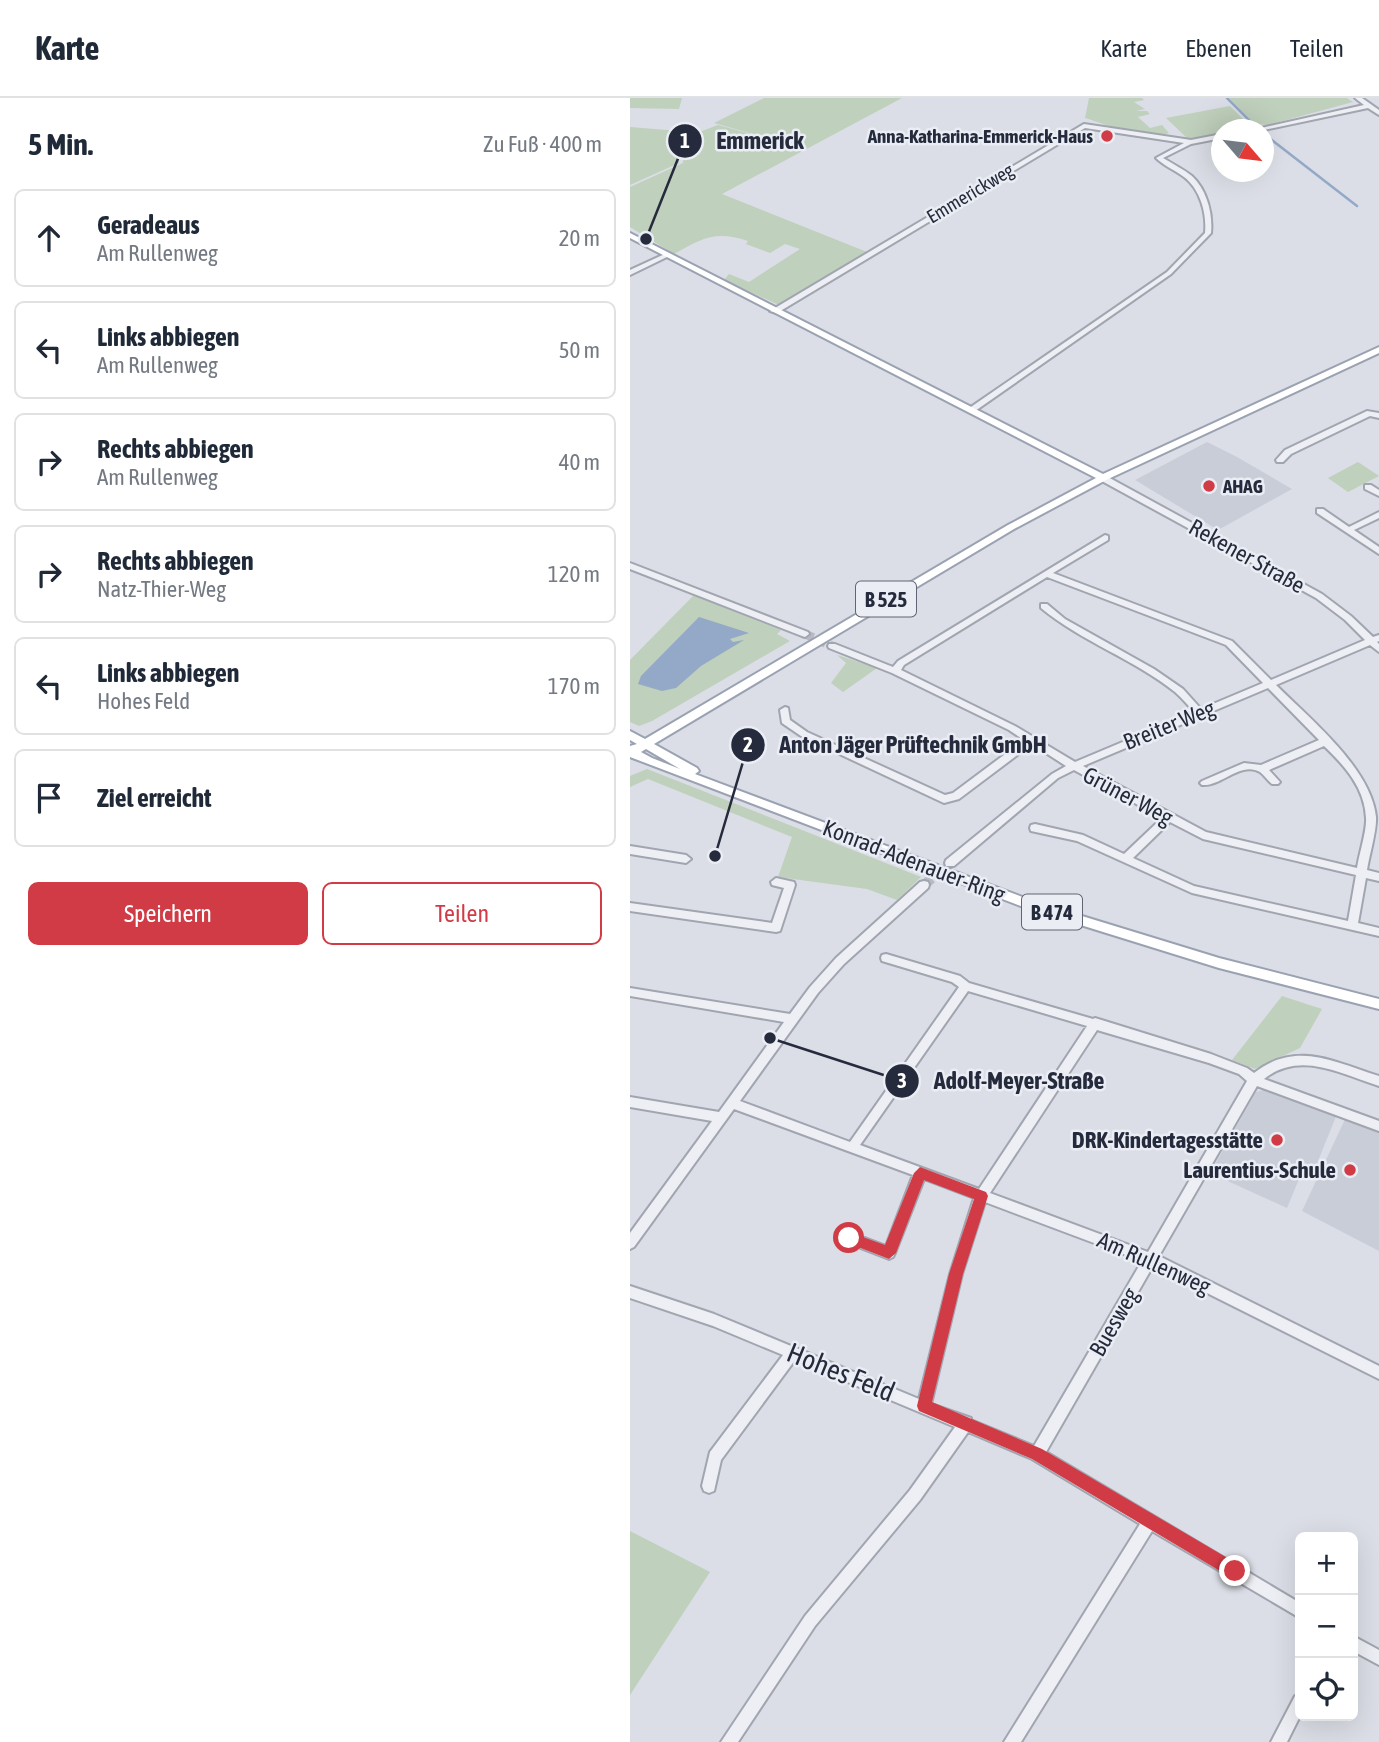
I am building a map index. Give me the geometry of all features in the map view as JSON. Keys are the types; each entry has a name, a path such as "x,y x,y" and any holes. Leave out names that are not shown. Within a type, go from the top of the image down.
{"main road":[{"path":"630,235 1103,478"},
{"name":"B 525","path":"631,751 907,586 1103,478 1379,350"},
{"name":"B 474","path":"630,735 734,792"},
{"name":"B 474","path":"631,751 648,761 734,792"},
{"name":"Konrad-Adenauer-Ring","path":"734,792 915,864 1031,905 1219,963 1379,1004"}],"street":[{"path":"1358,98 1379,113"},
{"path":"1274,126 1368,106"},
{"name":"Emmerickweg","path":"774,311 1084,126 1191,142 1211,138"},
{"path":"972,409 1147,289 1193,251 1208,233 1205,207 1195,184 1160,158 1191,142"},
{"path":"630,273 667,255"},
{"path":"1280,460 1287,452 1379,408"},
{"path":"1370,413 1379,416"},
{"name":"Rekener Straße","path":"1103,478 1319,596 1375,639 1379,649"},
{"path":"1368,487 1379,494"},
{"path":"1320,511 1379,551"},
{"path":"1348,530 1379,515"},
{"path":"895,671 901,663 1105,538"},
{"path":"630,566 805,634"},
{"path":"1047,574 1229,643 1356,773 1370,807 1363,874 1352,925"},
{"path":"1044,606 1072,627 1170,684 1199,712"},
{"name":"Breiter Weg","path":"950,863 1055,776 1073,766 1375,639"},
{"name":"Grüner Weg","path":"832,646 895,671 1031,740 1073,766 1203,835 1379,877"},
{"path":"785,710 785,721 804,734 938,798 956,796 1031,740"},
{"path":"1205,783 1244,766 1262,769 1326,741"},
{"path":"1262,769 1275,782"},
{"path":"1125,859 1168,818"},
{"path":"1035,828 1079,838 1192,889 1379,932"},
{"path":"630,850 686,859"},
{"path":"630,907 776,928 790,885 776,882"},
{"path":"630,1243 791,1019 840,961 924,885"},
{"path":"886,958 956,979 966,986 1211,1059 1243,1071 1254,1080 1379,1126"},
{"path":"852,1148 966,986"},
{"path":"630,992 791,1019"},
{"path":"924,1406 956,1274 981,1196 1095,1023"},
{"path":"1254,1080 1267,1068 1293,1057 1379,1081"},
{"name":"Buesweg","path":"1037,1454 1254,1080"},
{"path":"630,1102 719,1116"},
{"name":"Am Rullenweg","path":"732,1103 1150,1258 1379,1373"},
{"path":"849,1238 889,1253 920,1173"},
{"name":"Hohes Feld","path":"630,1292 793,1352 1037,1454 1295,1608"},
{"path":"709,1486 715,1457 793,1352"},
{"path":"729,1742 810,1621 915,1495 966,1423"},
{"path":"1012,1742 1150,1521"},
{"path":"1358,1646 1379,1658"},
{"path":"1279,1742 1295,1711"}],"shaded area":[{"path":"1207,442 1292,489 1218,530 1135,480"},
{"name":"DRK-Kindertagesstätte","path":"1271,1088 1337,1114 1314,1171 1304,1167 1287,1208 1210,1173 1256,1092"},
{"name":"Laurentius-Schule","path":"1347,1115 1379,1128 1379,1251 1302,1211"}],"green space":[{"path":"630,98 682,98 679,109 630,108"},
{"path":"764,98 902,98 722,194 867,252 779,305 724,280 729,274 749,282 800,249 785,244 770,253 746,244 748,241 718,236 701,240 674,254 630,227 630,187 683,163 684,129 702,131 718,125 786,143 714,123"},
{"path":"1089,98 1142,98 1144,100 1134,102 1145,109 1136,111 1147,111 1150,114 1138,117 1150,128 1162,125 1169,133 1138,134 1085,118"},
{"path":"1229,98 1347,98 1353,102 1274,123 1274,119 1250,119"},
{"path":"1230,106 1243,119 1211,119 1211,136 1188,139 1166,118"},
{"path":"630,127 679,131 679,163 630,185"},
{"path":"1358,462 1379,476 1348,492 1328,478"},
{"path":"694,595 781,630 777,634 790,641 652,721 639,726 630,722 630,660"},
{"path":"837,655 877,668 843,692 831,683 846,663"},
{"path":"647,769 921,877 897,900 867,889 778,877 792,837 648,779 630,787 630,776"},
{"path":"1282,996 1322,1009 1300,1048 1255,1069 1232,1060"},
{"path":"630,1531 710,1572 630,1695"}],"water":[{"path":"699,617 749,633 730,639 733,642 744,640 701,666 676,688 662,691 638,684 641,676"}],"waterway":[{"path":"1227,98 1248,119"},
{"path":"1274,142 1357,206"}],"tunnel":[{"path":"805,634 832,646"},
{"path":"924,885 950,863"}],"place":[{"name":"Anna-Katharina-Emmerick-Haus","path":"1107,136"},
{"name":"Emmerick","path":"646,239"},
{"name":"AHAG","path":"1209,486"},
{"name":"Anton Jäger Prüftechnik GmbH","path":"715,856"},
{"name":"Adolf-Meyer-Straße","path":"770,1038"},
{"name":"DRK-Kindertagesstätte","path":"1277,1140"},
{"name":"Laurentius-Schule","path":"1350,1170"}],"route":[{"path":"849,1238 889,1253 920,1173 981,1196 956,1274 924,1406 1037,1454 1235,1571"}]}
